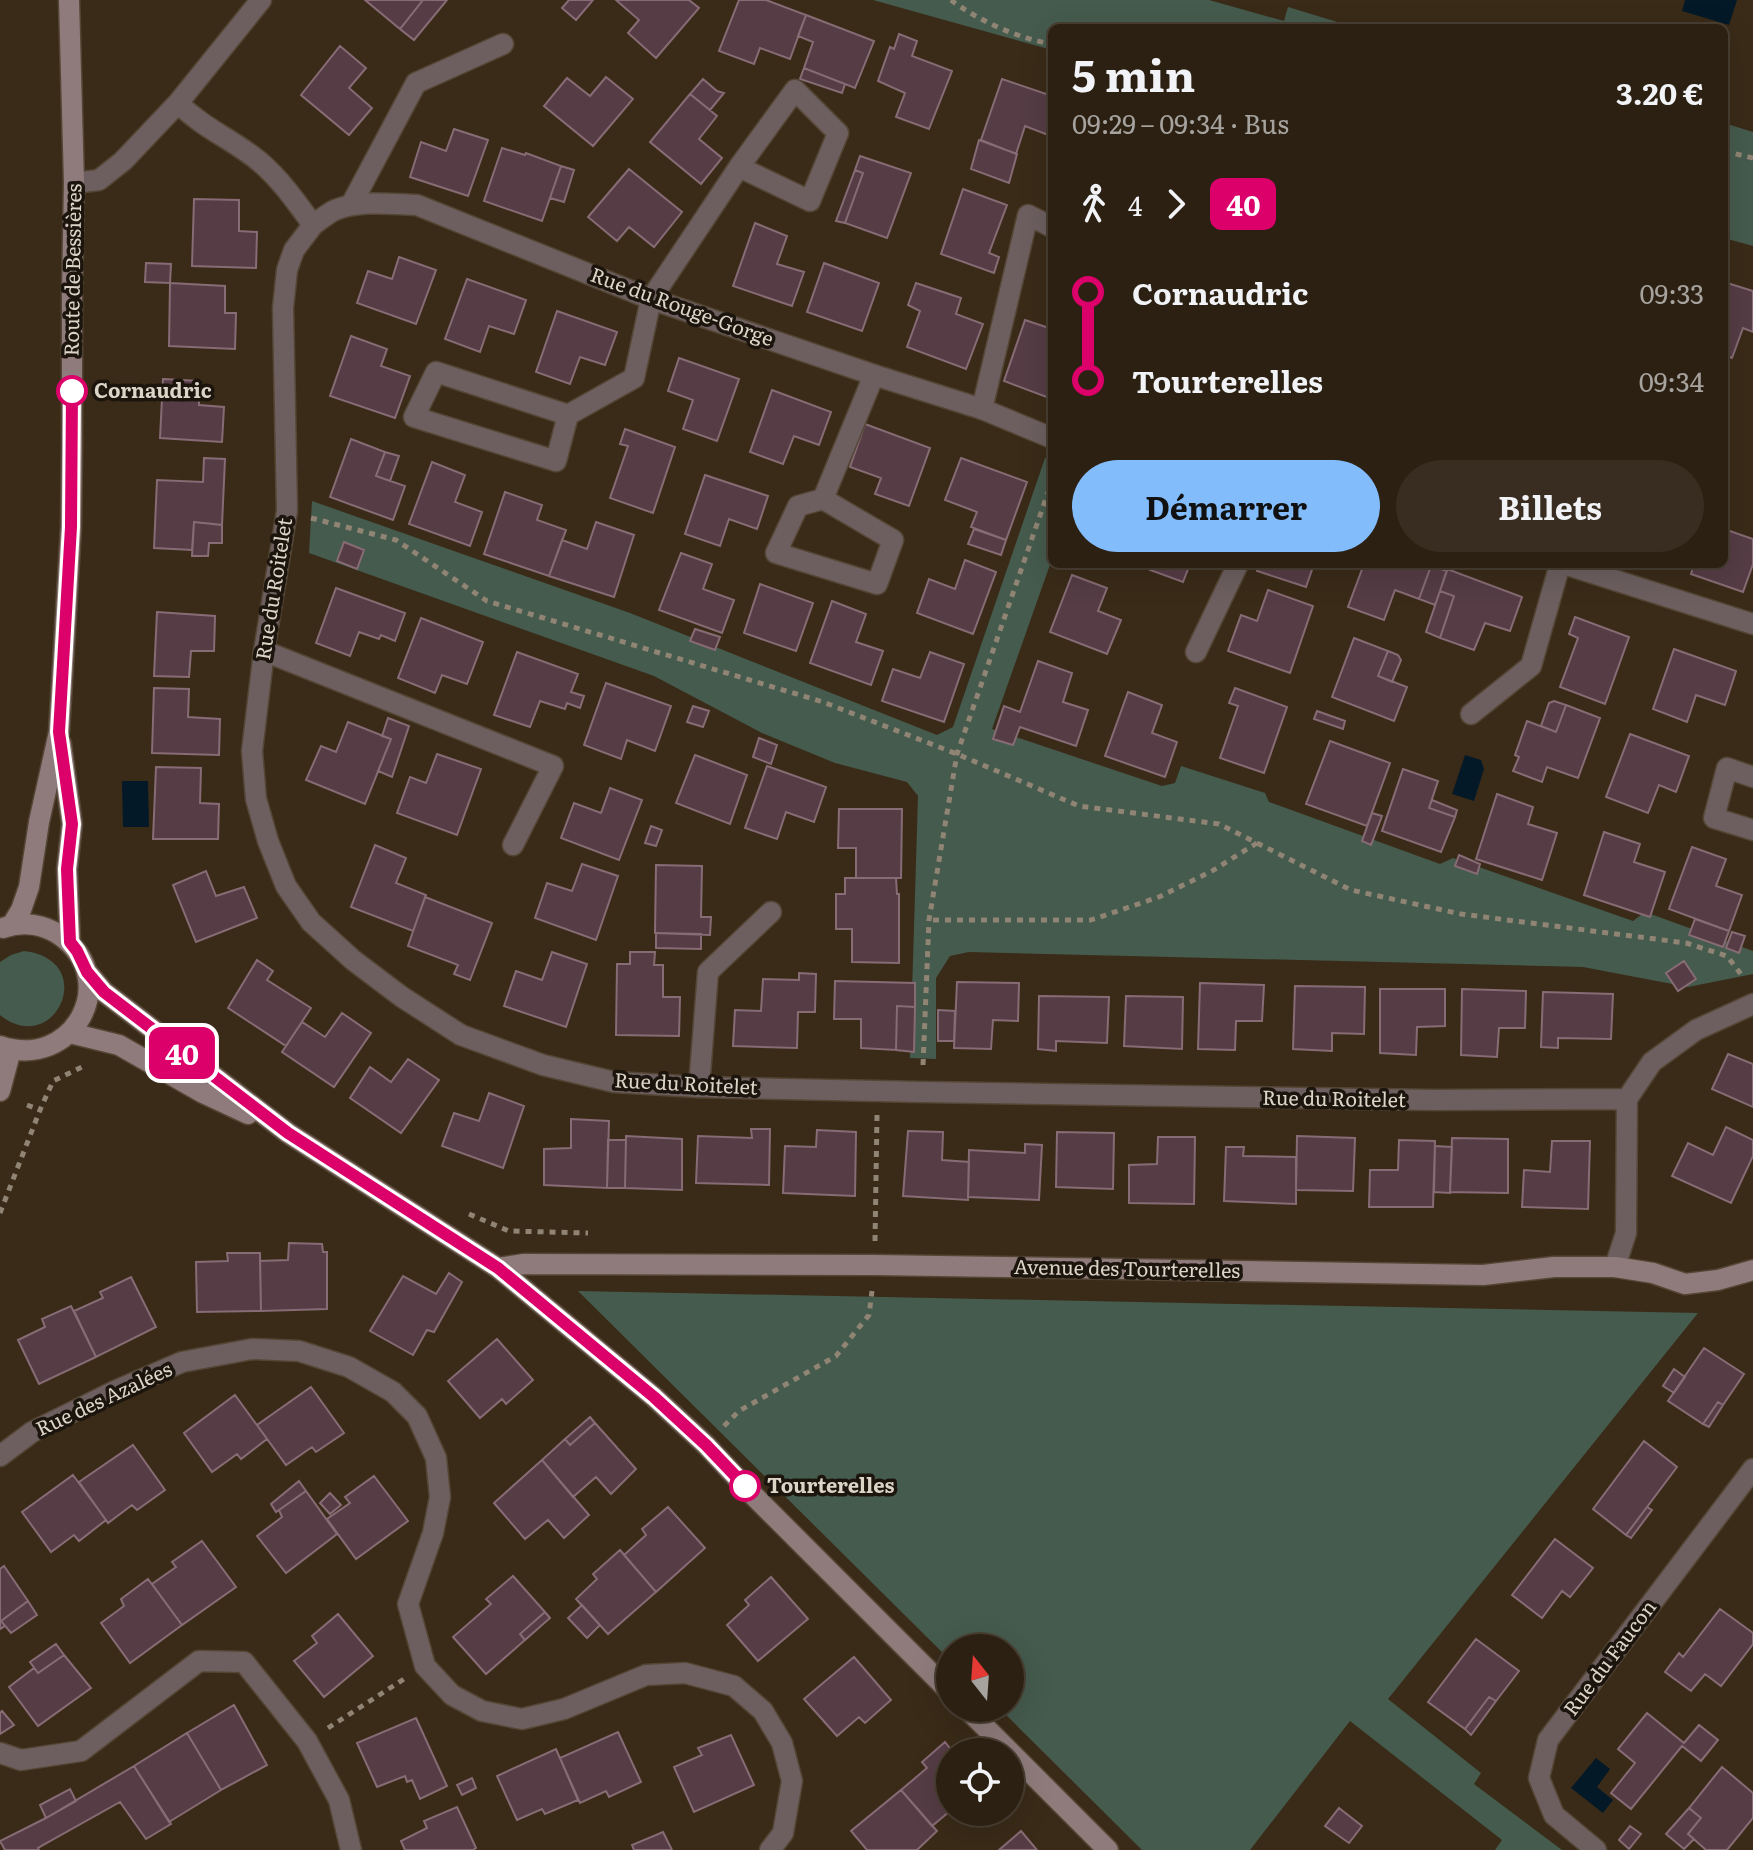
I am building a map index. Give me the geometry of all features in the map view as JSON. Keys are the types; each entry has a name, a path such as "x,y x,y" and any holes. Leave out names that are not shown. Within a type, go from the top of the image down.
{"street":[{"name":"Route de Bessières","path":"6,927 21,910 29,887 39,822 59,732 71,527 74,183 69,0"},
{"path":"74,183 99,180 123,161 178,103 261,0"},
{"path":"351,205 416,83 503,44"},
{"path":"568,415 436,372 414,417 556,461 568,415 634,378 651,299 739,167 795,90 838,133 810,201 739,167"},
{"path":"178,103 194,119 259,161 292,195 313,225"},
{"name":"Rue du Rouge-Gorge","path":"313,225 332,211 351,205 417,205 651,299 982,409 1048,436"},
{"path":"982,409 1028,215 1048,225"},
{"name":"Rue du Roitelet","path":"313,225 294,250 287,270 283,308 287,511 264,651 252,751 256,799 286,886 311,922 389,988 461,1035 543,1065 614,1082 922,1092 1434,1100 1627,1099"},
{"path":"823,499 874,375"},
{"path":"823,499 893,540 877,584 776,553 798,506 823,499"},
{"path":"1196,652 1236,568"},
{"path":"1471,714 1531,666 1561,568"},
{"path":"1575,568 1753,624"},
{"path":"264,651 553,766 513,845"},
{"name":"Route de Bessières","path":"59,732 72,824 67,869 70,942"},
{"path":"1753,777 1727,768 1714,818 1753,830"},
{"path":"699,1087 708,972 771,912"},
{"path":"6,927 32,924 53,930 70,942 87,972 104,992 288,1133 498,1268 654,1397 706,1445 936,1678"},
{"path":"0,1091 6,1048 33,1051 53,1045 70,1033 82,1015 88,993 87,972"},
{"path":"1615,1267 1626,1233 1627,1099 1652,1062 1696,1030 1753,1004"},
{"path":"70,1033 119,1045 203,1093 288,1133"},
{"name":"Avenue des Tourterelles","path":"498,1268 524,1264 859,1265 1483,1275 1554,1267 1615,1267 1653,1273 1685,1284 1718,1280 1753,1270"},
{"name":"Rue des Azalées","path":"0,1456 32,1432 182,1362 252,1349 299,1351 349,1367 393,1392 417,1416 436,1458 440,1497 433,1533 408,1604 425,1666 452,1695 482,1711 522,1719 564,1709 646,1675 685,1673 734,1686 763,1711 782,1743 792,1781 783,1833 770,1850"},
{"name":"Rue du Faucon","path":"1596,1850 1554,1815 1539,1778 1548,1740 1753,1469"},
{"path":"0,1753 21,1760 81,1751 199,1661 244,1662 307,1741 339,1800 351,1850"},
{"path":"980,1722 1108,1850"}],"path":[{"path":"951,0 994,25 1048,43"},
{"path":"1728,152 1753,158"},
{"path":"922,1092 929,920 957,754 1048,492"},
{"path":"287,511 396,540 487,601 823,702 1079,806 1219,824 1351,890 1461,914 1686,943 1727,956 1744,979"},
{"path":"929,920 1091,920 1159,897 1212,871 1257,843"},
{"path":"0,1213 53,1081 91,1062"},
{"path":"27,1105 40,1110"},
{"path":"307,1741 425,1666"}],"green space":[{"path":"873,0 1209,0 1284,21 1288,7 1344,24 1048,24 1048,49"},
{"path":"1728,124 1753,132 1753,246 1728,239"},
{"path":"1045,458 1048,459 1049,568 992,729 1162,786 1175,783 1181,766 1265,793 1269,802 1440,864 1453,858 1633,921 1645,912 1753,951 1753,974 1688,987 1583,967 969,952 950,956 936,978 936,1059 910,1058 918,796 907,782 835,763 762,733 654,676 309,553 312,501 630,613 937,735 953,727"},
{"path":"24,951 47,958 60,971 64,987 61,1003 52,1016 38,1025 20,1025 0,1015 0,962"},
{"path":"578,1291 1698,1313 1388,1699 1481,1773 1474,1784 1562,1850 1495,1850 1502,1840 1350,1721 1250,1850 1142,1850 1013,1722 1024,1722 1024,1634 936,1634 936,1646"}],"water":[{"path":"1685,0 1737,0 1729,25 1682,11"},
{"path":"1465,755 1481,760 1484,769 1474,801 1452,794"},
{"path":"122,781 148,781 149,827 123,827"},
{"path":"1596,1758 1610,1769 1597,1787 1613,1800 1603,1813 1571,1788"}],"building":[{"path":"365,0 423,0 400,29"},
{"path":"423,0 447,0 414,40 400,29"},
{"path":"569,0 593,0 576,20 562,8"},
{"path":"616,0 689,0 699,8 656,58 628,33 639,20"},
{"path":"739,0 766,0 806,15 790,59 760,48 754,64 719,51"},
{"path":"806,15 874,41 855,88 804,68 813,42 798,36"},
{"path":"899,34 917,41 912,56 952,71 929,129 896,117 905,93 878,81 890,47 894,49"},
{"path":"340,46 366,68 349,88 372,108 349,135 301,95"},
{"path":"804,68 845,84 842,93 800,79"},
{"path":"606,77 633,99 593,146 544,106 567,78 590,96"},
{"path":"703,79 724,93 710,110 690,94"},
{"path":"1002,79 1048,95 1048,135 1025,126 1016,154 981,140"},
{"path":"690,94 717,116 699,139 722,158 701,184 650,142"},
{"path":"454,129 488,140 468,196 410,177 421,142 446,151"},
{"path":"979,140 1017,154 1009,183 971,169"},
{"path":"502,148 561,166 542,221 484,201"},
{"path":"860,156 911,173 887,238 845,223 863,173 855,170"},
{"path":"561,166 574,170 564,202 550,198"},
{"path":"629,169 682,212 654,247 629,227 617,241 588,217"},
{"path":"855,170 863,173 845,223 836,221"},
{"path":"963,189 1007,205 989,253 999,257 994,273 941,254"},
{"path":"194,199 239,200 239,231 257,232 256,268 192,266"},
{"path":"755,223 787,236 777,264 804,272 792,306 733,286"},
{"path":"399,257 436,270 416,324 357,303 368,271 392,279"},
{"path":"146,263 171,264 170,283 145,282"},
{"path":"824,263 879,283 862,331 807,312"},
{"path":"467,279 526,300 514,334 489,326 480,352 445,339"},
{"path":"170,283 225,286 225,313 236,313 235,349 169,346"},
{"path":"916,283 961,298 956,314 983,324 966,369 907,347 920,311 908,305"},
{"path":"1728,283 1753,291 1753,332 1743,328 1732,358 1728,356"},
{"path":"557,311 617,332 605,365 580,357 570,384 536,372"},
{"path":"1025,320 1048,328 1048,398 1004,381"},
{"path":"351,336 387,349 381,366 410,376 395,418 330,396"},
{"path":"679,358 739,379 717,441 683,429 693,400 668,391"},
{"path":"163,379 199,381 199,405 224,407 222,442 160,438"},
{"path":"772,390 831,412 819,445 794,436 783,464 750,452"},
{"path":"865,424 930,448 909,506 875,494 881,478 850,467"},
{"path":"625,429 675,447 653,513 610,498 628,446 620,444"},
{"path":"351,439 385,452 376,476 405,486 393,520 330,497"},
{"path":"385,452 399,456 390,481 376,476"},
{"path":"204,458 225,459 222,525 194,522 192,550 154,548 157,480 203,482"},
{"path":"961,458 1027,482 1006,540 971,527 977,512 945,500"},
{"path":"432,462 465,475 455,502 482,512 470,546 409,524"},
{"path":"705,475 768,496 757,529 729,519 720,546 685,534"},
{"path":"505,492 542,505 537,520 566,530 549,576 484,554"},
{"path":"194,522 222,525 222,543 209,543 208,556 192,556"},
{"path":"596,522 634,535 614,597 549,576 562,540 587,549"},
{"path":"974,529 1006,540 1001,555 968,544"},
{"path":"1728,530 1753,539 1753,564 1743,592 1691,574 1693,568 1728,568"},
{"path":"344,542 364,550 357,569 337,561"},
{"path":"681,553 712,564 703,589 734,600 722,633 659,610"},
{"path":"965,560 996,572 973,634 917,613 929,579 955,589"},
{"path":"1151,568 1188,568 1183,582"},
{"path":"1258,568 1313,568 1306,587 1257,571"},
{"path":"1363,568 1430,568 1419,599 1395,590 1384,620 1348,607"},
{"path":"1430,568 1447,571 1435,605 1419,599"},
{"path":"1447,569 1522,597 1510,631 1485,623 1474,650 1440,638 1454,596 1440,591"},
{"path":"1072,575 1107,588 1098,611 1121,620 1107,654 1050,632"},
{"path":"760,584 813,603 796,651 744,633"},
{"path":"336,588 405,613 395,641 381,635 379,639 359,632 350,656 316,643"},
{"path":"1268,590 1313,606 1290,673 1228,651 1241,615 1257,621"},
{"path":"1440,591 1454,596 1440,638 1426,632"},
{"path":"832,601 866,614 856,642 883,651 871,685 810,663"},
{"path":"157,612 215,616 214,651 191,651 189,677 154,676"},
{"path":"1575,617 1629,637 1605,704 1560,687 1578,638 1569,634"},
{"path":"421,618 483,642 467,684 442,675 435,693 398,678"},
{"path":"695,629 720,637 715,650 690,641"},
{"path":"1354,638 1388,651 1378,676 1407,687 1394,721 1332,697"},
{"path":"1674,649 1736,671 1725,705 1696,695 1687,722 1653,709"},
{"path":"1388,651 1398,655 1401,660 1392,682 1378,676"},
{"path":"517,652 578,674 571,692 584,696 580,708 567,703 565,709 540,701 530,727 494,715"},
{"path":"930,652 964,664 944,722 882,701 893,669 920,678"},
{"path":"1038,661 1072,673 1063,702 1088,710 1076,746 1020,727 1013,745 993,739 1004,706 1020,712"},
{"path":"606,683 671,706 655,751 627,740 621,759 584,745"},
{"path":"154,688 189,689 188,717 220,719 219,755 152,753"},
{"path":"1235,688 1287,707 1264,773 1220,758 1238,706 1229,703"},
{"path":"1128,692 1162,705 1152,733 1177,742 1165,777 1105,756"},
{"path":"1554,701 1566,705 1556,732 1541,726 1549,703"},
{"path":"1566,705 1600,718 1578,778 1547,767 1542,782 1513,771 1527,721 1556,732"},
{"path":"693,706 709,711 703,727 687,722"},
{"path":"1317,711 1345,721 1343,729 1314,719"},
{"path":"388,718 409,726 392,777 378,771 391,739 382,736"},
{"path":"348,722 391,739 365,804 306,780 321,746 336,752"},
{"path":"1630,734 1689,756 1676,792 1659,785 1648,813 1606,797"},
{"path":"759,738 777,745 771,764 753,757"},
{"path":"1330,741 1390,763 1367,826 1306,804"},
{"path":"437,754 481,769 457,835 397,813 410,777 426,783"},
{"path":"695,755 747,775 730,824 676,803"},
{"path":"767,766 826,787 814,822 786,812 777,839 745,828"},
{"path":"156,767 201,768 200,803 219,804 218,839 153,839"},
{"path":"1403,769 1438,781 1429,808 1455,817 1441,852 1382,831"},
{"path":"610,788 642,800 619,860 561,838 574,803 601,813"},
{"path":"1497,794 1533,807 1528,824 1557,833 1542,880 1476,859"},
{"path":"1432,800 1457,810 1455,817 1429,808"},
{"path":"839,809 902,809 901,878 856,878 856,848 838,848"},
{"path":"1372,813 1382,816 1371,845 1362,841"},
{"path":"651,826 662,830 656,846 645,843"},
{"path":"1604,832 1640,844 1634,862 1665,872 1650,917 1584,895"},
{"path":"375,845 406,858 396,883 426,895 413,931 351,907"},
{"path":"1692,847 1726,859 1716,886 1742,895 1729,931 1669,909"},
{"path":"1459,855 1480,864 1477,874 1455,866"},
{"path":"582,864 618,876 596,940 535,918 547,883 572,891"},
{"path":"656,865 702,866 701,917 711,917 710,935 655,933"},
{"path":"206,871 216,896 244,887 257,918 196,942 173,885"},
{"path":"845,878 896,878 899,894 899,963 852,962 852,929 836,929 836,894 845,894"},
{"path":"425,897 492,923 470,980 454,974 458,965 408,946"},
{"path":"1695,919 1729,931 1723,947 1689,935"},
{"path":"1732,932 1745,936 1739,953 1726,948"},
{"path":"656,933 701,934 701,949 656,948"},
{"path":"552,952 587,964 566,1027 504,1006 516,971 542,980"},
{"path":"630,952 655,952 654,965 663,965 663,997 680,997 679,1036 616,1035 617,964 630,964"},
{"path":"257,960 273,971 267,980 311,1008 286,1046 228,1008"},
{"path":"1684,961 1696,979 1678,991 1666,973"},
{"path":"799,973 816,974 815,1012 798,1012 797,1048 733,1046 735,1010 761,1011 763,979 799,980"},
{"path":"835,981 915,983 915,1007 897,1006 896,1050 861,1048 861,1019 834,1019"},
{"path":"957,982 1019,983 1018,1021 993,1020 991,1049 954,1048"},
{"path":"1200,983 1264,985 1262,1021 1236,1021 1235,1050 1198,1049"},
{"path":"1295,986 1365,987 1364,1034 1332,1033 1332,1051 1293,1049"},
{"path":"1380,989 1445,989 1445,1026 1417,1027 1416,1055 1380,1053"},
{"path":"1462,989 1526,991 1525,1028 1499,1028 1497,1057 1461,1055"},
{"path":"1543,992 1613,994 1611,1039 1558,1038 1558,1048 1541,1047"},
{"path":"1039,996 1109,997 1107,1043 1056,1041 1056,1051 1038,1049"},
{"path":"1126,996 1183,997 1182,1049 1124,1046"},
{"path":"897,1006 915,1007 914,1052 896,1050"},
{"path":"938,1010 955,1011 954,1041 938,1041"},
{"path":"342,1013 371,1033 334,1087 282,1052 302,1022 325,1037"},
{"path":"1728,1054 1753,1064 1753,1107 1712,1089"},
{"path":"408,1059 439,1080 401,1133 350,1098 370,1067 391,1082"},
{"path":"489,1093 524,1106 503,1168 442,1146 454,1113 479,1121"},
{"path":"571,1119 609,1121 607,1188 544,1185 544,1149 571,1148"},
{"path":"1726,1127 1753,1140 1753,1156 1731,1203 1672,1176 1688,1143 1713,1155"},
{"path":"751,1129 770,1129 769,1185 696,1183 698,1136 752,1138"},
{"path":"817,1130 856,1132 855,1196 783,1193 785,1146 816,1147"},
{"path":"908,1131 943,1132 942,1160 969,1162 968,1200 903,1196"},
{"path":"1057,1132 1114,1133 1113,1189 1056,1187"},
{"path":"626,1136 682,1139 682,1190 625,1188"},
{"path":"1297,1136 1355,1138 1353,1191 1296,1190"},
{"path":"1158,1137 1195,1137 1194,1204 1129,1203 1129,1165 1157,1164"},
{"path":"1452,1138 1508,1139 1508,1193 1450,1192"},
{"path":"608,1140 626,1140 625,1188 607,1188"},
{"path":"1399,1140 1435,1141 1433,1207 1369,1207 1370,1170 1398,1170"},
{"path":"1552,1141 1590,1141 1588,1209 1522,1207 1524,1170 1550,1172"},
{"path":"1025,1144 1042,1145 1039,1200 968,1197 969,1150 1025,1153"},
{"path":"1435,1146 1452,1147 1450,1193 1434,1192"},
{"path":"1226,1147 1244,1147 1243,1156 1296,1157 1296,1204 1224,1201"},
{"path":"289,1243 322,1244 323,1252 327,1252 327,1309 261,1311 260,1261 288,1260"},
{"path":"227,1253 260,1253 261,1311 197,1312 196,1262 228,1261"},
{"path":"449,1273 462,1282 434,1332 427,1330 413,1355 370,1331 403,1276 436,1294"},
{"path":"131,1277 156,1327 96,1357 74,1311 103,1298 100,1292"},
{"path":"71,1306 96,1357 39,1384 18,1340 45,1327 42,1319"},
{"path":"497,1339 533,1380 506,1404 502,1399 480,1418 448,1381"},
{"path":"1704,1348 1744,1374 1723,1405 1718,1402 1703,1424 1668,1401"},
{"path":"1674,1369 1685,1377 1674,1393 1663,1386"},
{"path":"311,1387 344,1433 316,1452 312,1447 286,1465 257,1425"},
{"path":"235,1395 267,1439 241,1459 237,1454 212,1472 184,1433"},
{"path":"1718,1402 1723,1405 1709,1427 1703,1424"},
{"path":"590,1417 595,1423 570,1445 565,1439"},
{"path":"595,1423 636,1469 611,1494 596,1477 573,1497 542,1460 565,1439 570,1445"},
{"path":"1644,1441 1677,1467 1626,1535 1593,1509"},
{"path":"133,1445 165,1490 137,1510 132,1505 108,1523 79,1482"},
{"path":"542,1460 589,1515 564,1538 548,1520 525,1539 494,1503"},
{"path":"73,1475 106,1520 79,1541 74,1535 51,1552 22,1512"},
{"path":"374,1476 408,1521 356,1559 327,1519 350,1503 345,1497"},
{"path":"299,1481 306,1491 276,1512 271,1504"},
{"path":"306,1491 337,1534 286,1573 257,1536 282,1517 279,1510"},
{"path":"330,1493 341,1505 330,1514 320,1503"},
{"path":"668,1507 705,1548 656,1592 624,1555 646,1535 642,1529"},
{"path":"1647,1507 1652,1510 1631,1538 1626,1535"},
{"path":"1555,1539 1593,1568 1570,1597 1562,1591 1542,1618 1512,1595"},
{"path":"202,1541 236,1587 182,1625 152,1584 176,1567 172,1562"},
{"path":"620,1550 656,1592 608,1634 576,1599 597,1579 593,1574"},
{"path":"4,1566 28,1601 1,1621 5,1626 0,1629 0,1569"},
{"path":"513,1576 545,1612 520,1634 525,1640 486,1674 453,1637 491,1604 486,1599"},
{"path":"771,1577 808,1619 758,1661 727,1625 749,1605 745,1600"},
{"path":"148,1579 182,1625 130,1663 101,1623 124,1606 121,1599"},
{"path":"28,1601 37,1615 11,1633 1,1621"},
{"path":"582,1605 600,1625 587,1638 568,1618"},
{"path":"1720,1609 1753,1633 1753,1644 1721,1686 1705,1674 1691,1691 1665,1672 1679,1653 1683,1657"},
{"path":"545,1612 550,1618 525,1640 520,1634"},
{"path":"338,1614 373,1656 324,1697 294,1661 317,1643 312,1636"},
{"path":"1476,1639 1519,1671 1496,1701 1489,1697 1465,1729 1428,1702"},
{"path":"56,1644 64,1655 38,1673 30,1662"},
{"path":"64,1655 91,1688 38,1726 9,1687 34,1668 38,1673"},
{"path":"854,1657 891,1700 865,1723 859,1717 837,1736 804,1699"},
{"path":"1489,1697 1496,1701 1471,1735 1465,1729"},
{"path":"234,1705 267,1765 221,1790 187,1733"},
{"path":"2,1711 14,1725 0,1734 0,1713"},
{"path":"1647,1713 1684,1743 1699,1725 1718,1740 1701,1761 1682,1746 1631,1809 1611,1793 1635,1763 1618,1749"},
{"path":"416,1718 447,1786 420,1799 412,1780 407,1782 405,1776 377,1787 357,1743"},
{"path":"618,1732 641,1782 609,1797 606,1791 580,1803 560,1758"},
{"path":"187,1733 221,1790 169,1822 134,1766"},
{"path":"731,1735 754,1785 694,1812 674,1767 702,1755 698,1748"},
{"path":"556,1749 578,1800 545,1814 542,1809 517,1820 497,1776"},
{"path":"936,1750 936,1823 932,1826 901,1790 927,1768 922,1762"},
{"path":"134,1766 171,1824 146,1839 120,1802 39,1850 5,1850 0,1841"},
{"path":"1722,1767 1753,1793 1753,1818 1727,1850 1706,1850 1688,1834 1701,1818 1689,1808"},
{"path":"472,1778 476,1788 462,1795 457,1785"},
{"path":"70,1789 76,1801 46,1818 40,1805"},
{"path":"901,1790 937,1831 917,1850 867,1850 851,1831"},
{"path":"457,1807 476,1848 405,1850 401,1841 427,1828 424,1821"},
{"path":"1339,1808 1362,1826 1349,1843 1325,1826"},
{"path":"1689,1808 1701,1818 1688,1834 1694,1839 1684,1849 1666,1834"},
{"path":"1630,1826 1641,1834 1629,1849 1619,1840"},
{"path":"1021,1831 1037,1850 999,1850"},
{"path":"663,1832 672,1850 634,1850 632,1845"}],"bus line":[{"name":"40","path":"72,391 71,527 59,732 72,824 67,869 70,942 87,972 104,992 288,1133 498,1268 654,1397 745,1486"}],"place":[{"name":"Cornaudric","path":"72,391"},
{"name":"Tourterelles","path":"745,1486"}]}
